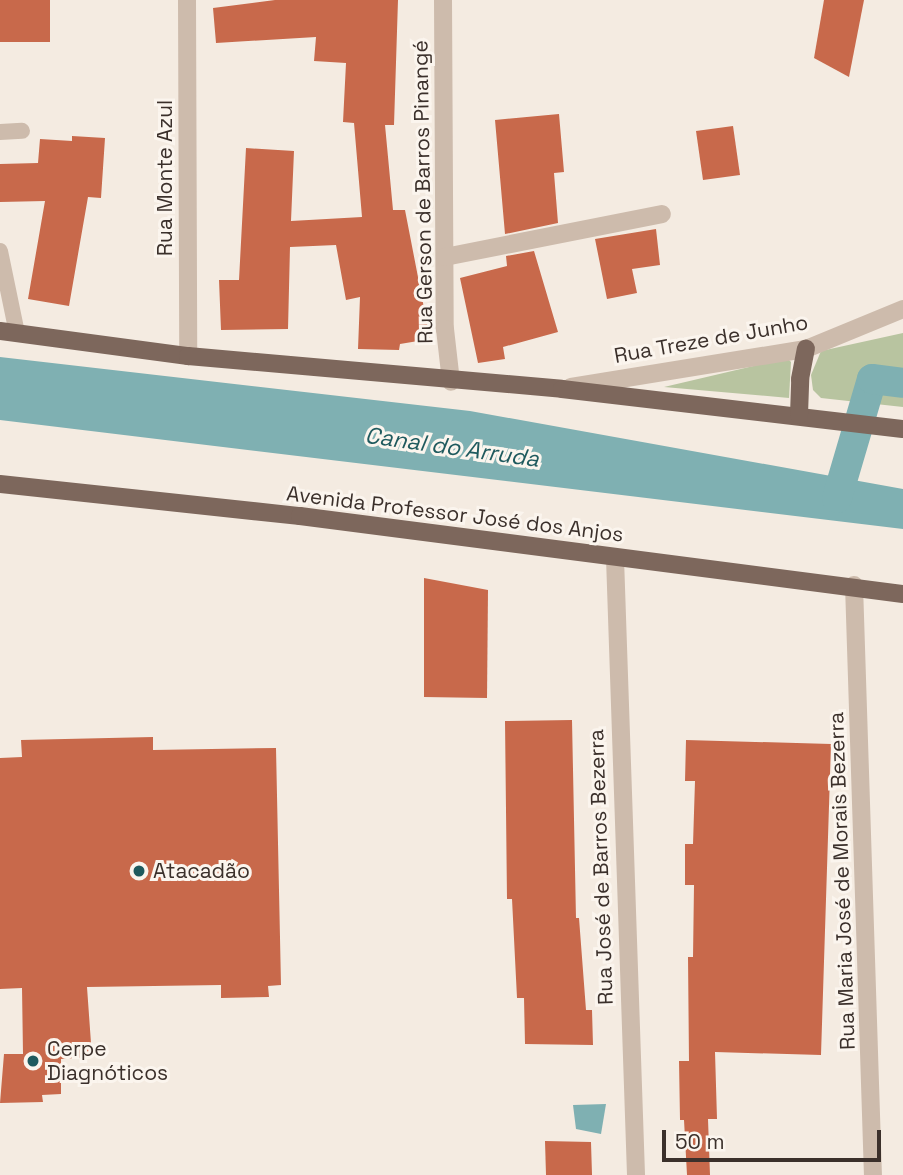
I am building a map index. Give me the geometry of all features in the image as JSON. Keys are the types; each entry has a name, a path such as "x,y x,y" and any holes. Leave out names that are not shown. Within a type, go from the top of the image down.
{"main road":[{"path":"8,332 188,356 452,382 562,388 806,415 903,429"},
{"path":"806,349 800,379 806,415"},
{"name":"Avenida Professor José dos Anjos","path":"0,484 300,516 615,558 854,585 903,594"}],"street":[{"name":"Rua Monte Azul","path":"187,0 188,356"},
{"name":"Rua Gerson de Barros Pinangé","path":"443,0 445,329 452,382"},
{"path":"445,257 662,214"},
{"name":"Rua Treze de Junho","path":"562,388 806,349 903,309"},
{"name":"Rua José de Barros Bezerra","path":"615,558 636,1175"},
{"name":"Rua Maria José de Morais Bezerra","path":"854,585 873,1175"}],"lane":[{"path":"0,132 22,131"},
{"path":"0,251 8,332"}],"green space":[{"path":"903,333 903,407 821,398 813,390 811,375 821,351"},
{"path":"787,358 791,362 789,398 664,387"}],"water":[{"name":"Canal do Arruda","path":"0,357 470,411 903,489 903,529 0,420"},
{"path":"606,1104 601,1134 576,1129 573,1105"}],"building":[{"path":"0,0 50,0 50,42 0,42"},
{"path":"275,0 398,0 394,125 385,125 393,210 405,210 430,339 400,344 399,350 358,349 360,297 346,300 336,245 290,247 288,329 221,330 219,280 239,280 246,148 294,151 291,221 362,217 354,123 343,122 346,63 314,61 316,37 216,43 213,8"},
{"path":"824,0 864,0 849,77 814,58"},
{"path":"559,114 564,172 554,173 558,223 505,234 495,120"},
{"path":"733,126 740,175 703,180 696,131"},
{"path":"72,136 105,138 101,198 88,197 69,306 28,299 45,201 0,202 0,164 38,163 40,139 72,141"},
{"path":"656,229 660,265 632,269 637,293 607,299 595,239"},
{"path":"534,251 558,332 503,347 505,359 478,363 460,278 507,266 506,256"},
{"path":"424,578 488,590 487,698 424,697"},
{"path":"572,720 576,918 579,918 586,1010 592,1010 593,1045 525,1044 524,998 517,998 512,899 507,899 505,721"},
{"name":"Atacadão","path":"153,737 153,750 276,748 281,985 268,986 269,997 221,998 221,985 87,987 92,1057 61,1059 61,1094 42,1095 43,1102 0,1103 4,1054 23,1054 22,988 0,989 0,758 22,757 21,740"},
{"path":"686,740 831,744 821,1055 715,1052 717,1119 708,1119 710,1175 687,1175 684,1120 680,1120 679,1061 689,1061 688,957 693,957 694,885 685,885 685,844 693,844 695,781 685,781"},
{"path":"545,1141 591,1142 592,1175 546,1175"}],"waterway":[{"path":"837,498 872,379 903,383"}],"place":[{"name":"Atacadão","path":"139,871"},
{"name":"Cerpe Diagnóticos","path":"33,1061"}]}
